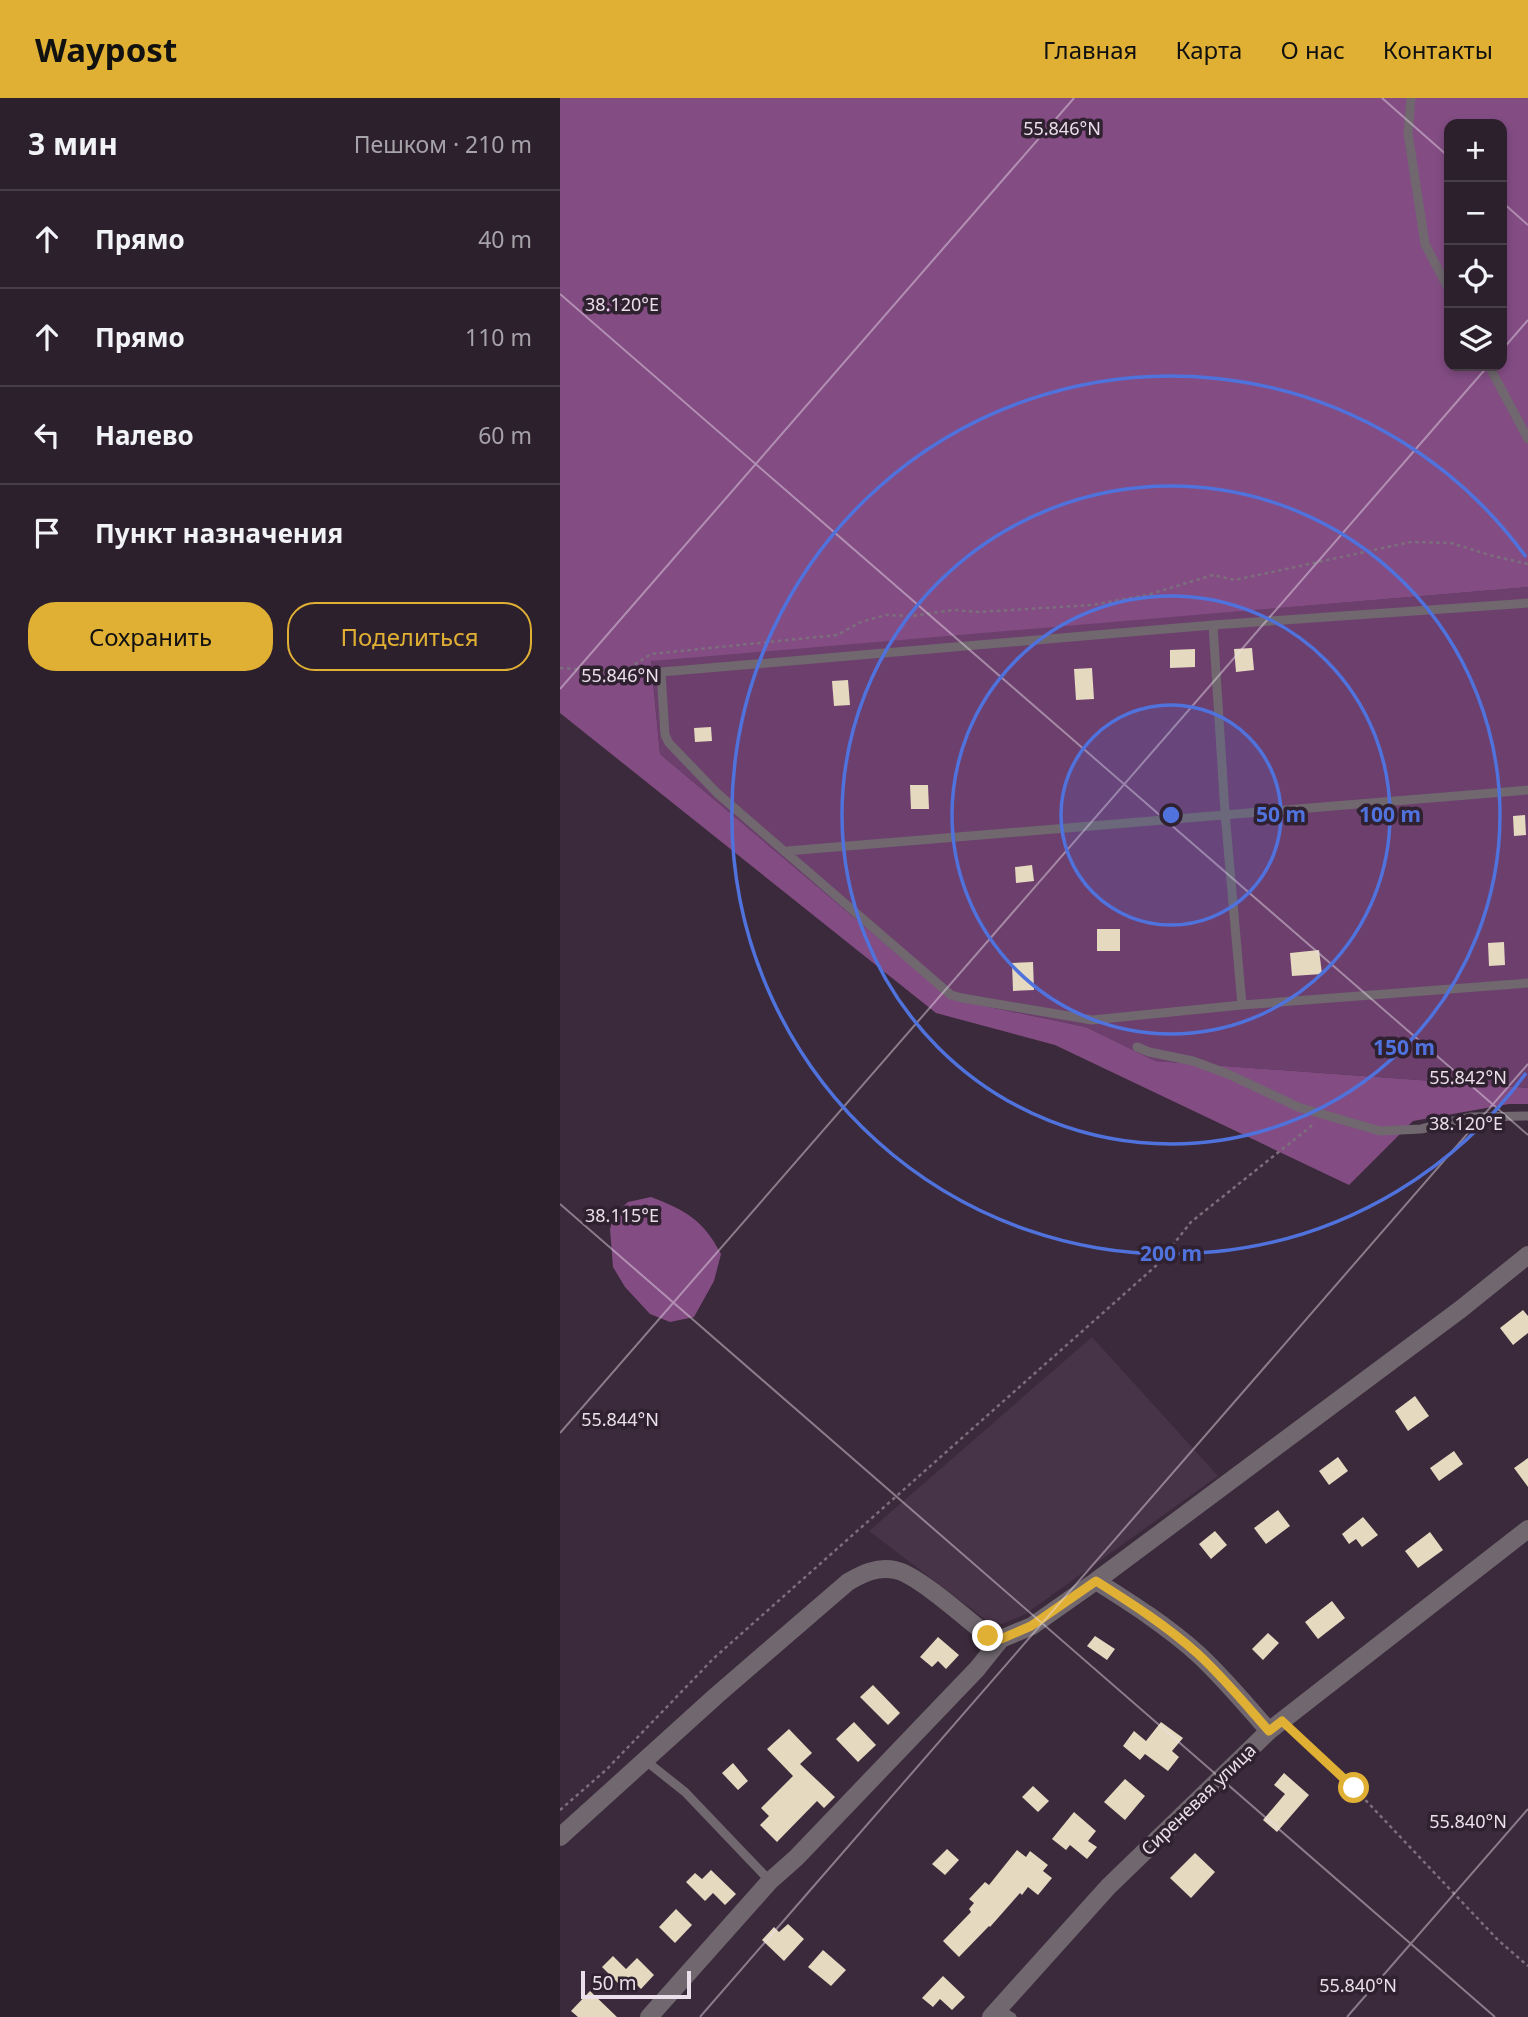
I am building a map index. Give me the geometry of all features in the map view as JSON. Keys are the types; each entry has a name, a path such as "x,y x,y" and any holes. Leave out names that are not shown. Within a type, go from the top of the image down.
{"street":[{"path":"649,2017 771,1881 968,1678 1001,1639 1031,1626 1096,1581 1461,1309 1528,1255"},
{"name":"Сиреневая улица","path":"1001,2014 1108,1887 1276,1726 1528,1529"},
{"path":"560,1837 717,1695 848,1582 865,1573 882,1569 897,1570 920,1584 988,1636 1001,1639"},
{"path":"1096,1581 1148,1615 1197,1653 1276,1726"}],"lane":[{"path":"1411,98 1408,133 1425,244 1444,280"},
{"path":"1492,371 1528,439"},
{"path":"1528,603 1213,625 661,671 665,735 669,743 718,793 951,995 1092,1020 1242,1005 1528,984"},
{"path":"1213,625 1225,813 1242,1005"},
{"path":"787,851 1528,790"},
{"path":"1137,1047 1216,1069 1298,1107 1380,1131 1421,1129 1471,1117 1528,1116"},
{"path":"646,1761 685,1792 771,1881"}],"path":[{"path":"560,668 623,672 651,654 837,635 861,622 886,615 911,616 954,610 979,612 1093,605 1147,595 1213,575 1235,580 1411,542 1451,542 1528,564"},
{"path":"560,1810 606,1770 714,1658 1158,1264 1191,1222 1324,1116"},
{"path":"1276,1726 1354,1788 1498,1940 1528,1966"}],"shaded area":[{"path":"560,98 1528,98 1528,587 651,661 660,754 951,999 1086,1027 1155,1061 1528,1088 1528,1104 1509,1104 1413,1121 1349,1185 1055,1045 936,1013 560,713"},
{"path":"1528,587 1528,1088 1154,1061 1086,1027 951,999 660,754 651,660"},
{"path":"651,1197 693,1218 708,1233 721,1254 714,1281 694,1317 670,1322 650,1314 625,1287 613,1267 610,1229 614,1215 628,1202"},
{"path":"1092,1337 1218,1476 1024,1615 1002,1624 986,1620 869,1531"}],"building":[{"path":"1252,648 1254,670 1236,672 1234,649"},
{"path":"1195,649 1195,667 1170,668 1170,650"},
{"path":"1092,668 1094,699 1076,700 1074,669"},
{"path":"848,680 850,705 834,706 832,681"},
{"path":"711,727 712,741 695,742 694,728"},
{"path":"910,785 928,785 929,809 911,809"},
{"path":"1525,815 1526,835 1514,836 1513,816"},
{"path":"1032,865 1034,881 1016,883 1015,867"},
{"path":"1097,929 1120,929 1120,951 1097,951"},
{"path":"1504,942 1505,965 1489,966 1488,943"},
{"path":"1319,950 1322,974 1292,976 1290,953"},
{"path":"1033,962 1034,990 1013,991 1012,963"},
{"path":"1523,1310 1528,1316 1528,1333 1513,1345 1500,1328"},
{"path":"1415,1396 1429,1416 1408,1431 1395,1411"},
{"path":"1454,1451 1463,1464 1439,1481 1430,1468"},
{"path":"1338,1457 1348,1471 1329,1485 1319,1471"},
{"path":"1528,1458 1528,1487 1514,1468"},
{"path":"1278,1510 1290,1526 1266,1544 1254,1528"},
{"path":"1363,1517 1378,1535 1362,1547 1356,1539 1349,1544 1342,1534"},
{"path":"1215,1531 1227,1545 1211,1559 1199,1544"},
{"path":"1430,1532 1443,1550 1418,1568 1405,1551"},
{"path":"1332,1601 1345,1618 1318,1639 1305,1622"},
{"path":"1268,1633 1279,1643 1263,1660 1252,1649"},
{"path":"1095,1636 1115,1649 1107,1660 1087,1646"},
{"path":"938,1637 959,1655 946,1669 938,1661 932,1667 920,1657"},
{"path":"873,1685 900,1713 888,1725 860,1697"},
{"path":"854,1722 876,1745 858,1762 836,1739"},
{"path":"1161,1722 1183,1738 1172,1751 1179,1757 1168,1771 1145,1754 1140,1760 1123,1746 1134,1731 1146,1741"},
{"path":"789,1729 812,1753 800,1764 835,1797 824,1808 817,1801 777,1842 760,1825 769,1816 761,1808 793,1776 767,1749"},
{"path":"733,1763 748,1781 738,1790 722,1773"},
{"path":"1284,1773 1309,1795 1277,1832 1263,1820 1285,1794 1274,1785"},
{"path":"1125,1779 1145,1796 1125,1820 1104,1802"},
{"path":"1033,1786 1049,1801 1038,1812 1022,1797"},
{"path":"1074,1812 1096,1831 1088,1841 1097,1847 1087,1859 1070,1845 1066,1850 1052,1839"},
{"path":"947,1849 959,1860 945,1875 932,1864"},
{"path":"1017,1850 1026,1857 1030,1851 1048,1865 1043,1871 1052,1878 1038,1895 1028,1887 1022,1895 1020,1893 959,1957 943,1941 971,1912 969,1909 974,1903 969,1899 985,1882 989,1885"},
{"path":"1195,1853 1215,1872 1191,1898 1170,1878"},
{"path":"711,1870 736,1894 725,1905 713,1893 705,1901 686,1882 695,1873 702,1879"},
{"path":"676,1909 692,1925 675,1943 659,1927"},
{"path":"788,1924 804,1939 784,1961 762,1940 774,1927 779,1932"},
{"path":"823,1950 846,1970 831,1986 808,1967"},
{"path":"613,1956 626,1969 637,1958 654,1975 641,1989 632,1980 624,1989 602,1967"},
{"path":"943,1976 965,1997 952,2010 940,1999 933,2007 922,1998"},
{"path":"590,1991 617,2017 578,2017 571,2011"}],"route":[{"path":"988,1636 1001,1639 1031,1626 1096,1581 1148,1615 1197,1653 1225,1680 1269,1731 1282,1721 1354,1788"}]}
